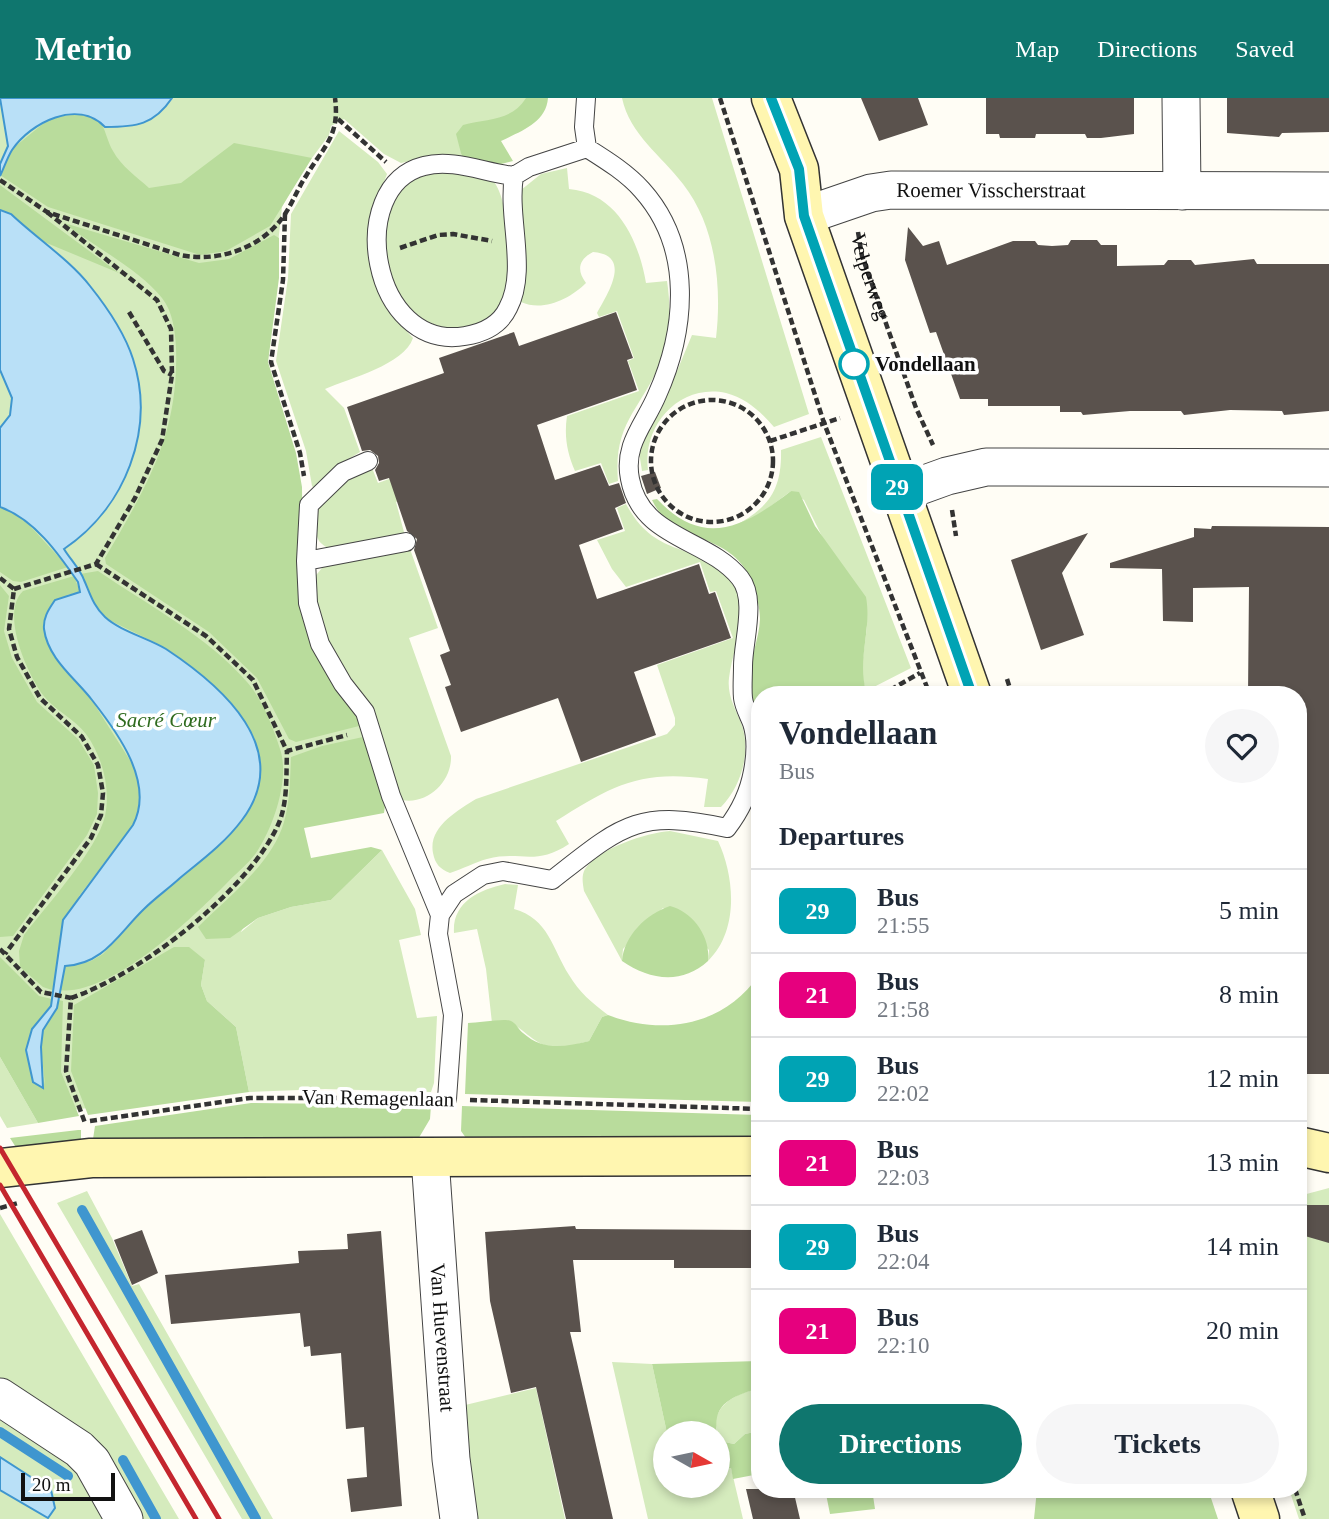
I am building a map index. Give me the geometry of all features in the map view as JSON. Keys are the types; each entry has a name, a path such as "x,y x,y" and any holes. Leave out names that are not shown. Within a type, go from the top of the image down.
{"main road":[{"name":"Velperweg","path":"750,98 749,111 773,177 804,216"},
{"name":"Velperweg","path":"771,98 799,169 804,216 969,686"},
{"path":"0,1168 88,1140 430,1158 751,1156"},
{"path":"1253,1498 1260,1519"}],"street":[{"path":"1181,98 1182,191"},
{"name":"Roemer Visscherstraat","path":"804,216 853,199 891,190 1329,191"},
{"path":"900,493 947,476 986,467 1329,468"},
{"name":"Van Huevenstraat","path":"430,1158 451,1459 459,1519"},
{"path":"0,1396 86,1455 102,1476 124,1519"}],"lane":[{"path":"586,98 584,128 587,148 643,191 665,227 677,257 681,290 679,329 656,398 640,423 630,450 629,477 649,518 667,533 723,559 743,581 749,619 743,662 743,700 751,725"},
{"path":"514,176 511,203 516,269 509,308 497,323 480,333 457,337 420,328 394,306 385,287 379,246 384,202 402,177 424,166 440,164 514,176 529,167 587,148"},
{"path":"368,461 343,472 309,505 306,561 308,603 320,643 343,684 365,712 391,796 440,915"},
{"path":"306,561 406,542"},
{"path":"447,1099 453,1015 438,934 440,915 454,894 483,875 503,871 552,880 597,845 647,820 692,820 727,828 742,808 751,779"}],"path":[{"path":"47,212 200,259 228,256 273,230 285,214 333,136 338,118 335,98"},
{"path":"720,98 824,423 926,686"},
{"path":"338,118 402,177"},
{"path":"0,180 47,212 157,300 171,329 173,375 162,440 150,469 96,564 14,589"},
{"name":"Velperweg","path":"853,199 862,256 916,408 947,476 960,547"},
{"path":"285,214 283,280 271,362 300,453 309,505"},
{"path":"379,246 403,248 438,235 453,234 464,234 488,242 513,234"},
{"path":"488,242 489,251"},
{"path":"403,248 403,260"},
{"path":"129,312 164,371 173,375"},
{"path":"704,400 725,401 745,409 760,423 770,441 774,460 770,480 762,497 748,510 731,519 712,522 685,514 662,496 654,479 652,458 656,438 667,420 684,407 704,400"},
{"path":"770,441 846,416"},
{"path":"0,948 41,992 71,998 95,990 171,944 260,856 279,824 285,792 286,751 253,681 206,636 96,564"},
{"path":"0,579 14,589"},
{"path":"5,954 91,838 101,815 103,793 98,765 82,737 40,698 17,657 9,629 14,589"},
{"path":"897,686 920,673 959,659"},
{"path":"1003,670 1009,686"},
{"path":"286,751 372,729"},
{"path":"71,998 66,1071 88,1140"},
{"name":"Van Remagenlaan","path":"73,1123 88,1140 250,1098 447,1099 751,1109"},
{"path":"1298,1498 1305,1519"}],"green space":[{"name":"Sacré Cœur","path":"0,98 545,98 461,154 462,157 438,155 401,163 384,154 344,119 331,126 329,135 312,158 309,158 282,207 265,363 299,609 358,717 378,783 313,798 241,932 258,918 291,907 331,900 382,850 415,909 421,935 399,940 417,1018 437,1016 434,1083 431,1092 325,1089 249,1092 236,1027 207,1001 201,985 205,960 187,960 245,1090 36,1114 0,1053"},
{"path":"526,98 548,98 538,120 501,141 513,161 497,165 462,157 456,134 463,125 506,115 520,106"},
{"path":"622,98 712,98 809,414 774,427 753,406 733,395 709,392 693,395 679,401 667,411 658,424 651,438 648,470 642,471 639,452 645,427 677,371 692,335 716,338 717,278 710,238 694,201 683,184 639,134"},
{"path":"84,113 101,123 116,156 149,188 181,183 234,143 312,158 270,226 226,251 200,255 48,207 0,175 12,149 50,118"},
{"path":"339,131 378,162 387,174 377,201 371,263 378,290 389,312 413,338 399,356 388,363 325,389 344,408 360,452 342,463 315,489 312,486 306,451 276,361 288,278 291,214"},
{"path":"567,168 569,189 601,200 623,222 638,252 646,283 667,281 667,342 653,378 624,430 618,461 618,481 609,484 601,463 575,471 568,451 566,430 567,416 639,391 628,361 634,358 617,311 599,317 597,313 614,277 612,260 593,252 585,258 580,269 586,283 564,299 538,306 521,302 521,190 541,174"},
{"path":"440,170 494,182 502,200 509,254 505,299 493,318 482,326 454,329 425,320 402,303 389,277 385,243 391,209 397,195 413,179"},
{"path":"0,185 119,273 37,239 11,214 0,210"},
{"path":"64,223 199,263 229,259 274,235 279,238 279,278 268,362 296,453 302,487 303,605 363,725 296,742 289,739 257,678 209,632 106,564 105,558 147,483 166,433 176,379 175,335 169,309 153,288"},
{"path":"821,437 911,668 876,686 865,686 861,673 867,627 804,500 791,491 756,517 733,527 755,513 770,497 779,477 781,450"},
{"path":"442,460 450,483 396,502 405,536 330,549 319,541 316,528 320,506 325,497 341,483 372,468 378,483"},
{"path":"791,491 799,492 815,526 866,597 863,667 865,686 751,686 751,699 750,667 760,619 752,582 743,565 731,554 674,525 662,515 652,500 657,499 691,524 708,528 740,523"},
{"path":"626,504 650,534 715,565 736,588 741,613 729,690 744,734 745,757 739,779 721,807 704,807 708,779 664,776 628,783 594,798 556,821 569,844 557,851 546,855 482,860 450,873 438,866 433,844 439,828 453,815 476,799 667,734 675,725 675,718 657,665 733,638 716,591 710,592 700,562 626,587 612,569 597,540 625,531 617,508"},
{"path":"0,507 20,515 68,567 21,582 13,581 0,572"},
{"path":"410,549 438,628 409,638 451,756 447,774 437,789 412,801 402,800 345,688 323,633 313,579 326,563"},
{"path":"98,571 214,650 247,682 262,705 280,749 283,761 282,787 275,815 258,850 210,900 148,953 124,969 79,989 58,990 65,966 91,961 103,954 143,910 221,844 243,818 214,687 156,643 105,618 87,593 80,574"},
{"path":"74,576 80,592 67,595 91,699 133,765 140,787 142,809 79,896 52,990 43,987 20,967 19,951 24,935 70,877 100,830 107,805 106,784 97,752 86,734 43,695 30,673 18,643 14,613 23,591"},
{"path":"0,585 9,596 4,631 12,658 37,702 78,739 94,765 98,793 97,814 87,835 13,936 0,937"},
{"path":"363,737 386,798 384,813 304,828 311,858 371,847 382,850 331,900 291,907 258,918 230,938 206,939 198,927 259,866 278,837 287,806 291,757 322,746"},
{"path":"670,831 718,841 724,855 730,887 731,903 725,935 708,961 709,950 663,908 623,949 622,961 584,891 585,869 612,848 636,838"},
{"path":"505,884 518,885 514,909 526,914 542,927 577,987 608,1015 602,1017 589,1041 565,1047 551,1047 509,1023 492,1023 486,969 477,929 454,933 455,922 457,913 469,899"},
{"path":"670,906 686,914 699,927 707,943 708,961 687,974 665,977 643,972 622,961 627,943 638,927 653,914"},
{"path":"174,947 189,947 205,960 201,985 207,1001 236,1027 249,1092 88,1115 71,1071 74,1005"},
{"path":"0,957 39,996 52,999 49,1010 32,1028 45,1085 41,1047 43,1030 59,1000 63,1001 61,1072 79,1116 38,1123 0,1057"},
{"path":"751,985 751,1102 465,1094 468,1023 508,1020 538,1043 571,1045 589,1041 602,1017 608,1015 650,1025 691,1022 728,1006"},
{"path":"0,1057 38,1123 7,1128 0,1116"},
{"path":"251,1103 431,1105 430,1119 417,1141 93,1139 95,1126"},
{"path":"462,1106 751,1115 751,1143 466,1138 461,1131"},
{"path":"81,1130 81,1140 17,1149 10,1138"},
{"path":"1329,1188 1329,1519 1299,1519 1292,1498 1307,1498 1307,1194"},
{"path":"87,1191 112,1238 132,1286 139,1284 273,1519 242,1519 57,1203"},
{"path":"0,1214 179,1519 134,1519 0,1384"},
{"path":"751,1361 751,1391 727,1402 716,1421 664,1421 652,1364"},
{"path":"612,1362 652,1364 664,1421 653,1421 653,1498 730,1498 731,1468 743,1519 648,1519"},
{"path":"536,1388 565,1519 473,1519 461,1406"},
{"path":"751,1391 751,1433 745,1434 734,1444 730,1443 730,1421 715,1421 726,1403"},
{"path":"0,1409 67,1451 113,1519 0,1519 0,1490 47,1517 55,1508 51,1490 0,1457"},
{"path":"751,1433 751,1476 733,1479 730,1443 734,1444 745,1434"},
{"path":"827,1498 873,1498 875,1509 830,1514"},
{"path":"1036,1498 1211,1498 1218,1519 1034,1519"}],"water":[{"path":"0,98 172,98 158,114 135,125 105,127 82,115 69,115 43,123 20,140 12,150 0,176 0,164 8,146"},
{"path":"0,210 11,214 73,267 90,286 109,311 125,340 133,359 139,386 137,440 119,490 104,512 64,549 105,617 166,649 209,681 229,701 245,722 256,744 260,769 256,794 242,820 228,836 148,905 100,954 79,964 65,966 57,1008 43,1030 43,1088 33,1082 26,1050 32,1029 51,1006 63,920 133,825 139,809 140,792 137,776 122,743 92,700 56,659 47,640 45,617 55,600 80,592 78,582 34,528 0,507 0,428 10,415 12,398 0,370"},
{"path":"0,1457 51,1490 55,1508 48,1518 0,1490"}],"building":[{"path":"861,98 918,98 928,125 879,141"},
{"path":"986,98 1134,98 1134,134 1101,138 1087,138 1085,134 1036,134 1035,138 1000,138 999,134 986,134"},
{"path":"1227,98 1329,98 1329,132 1282,133 1279,137 1227,133"},
{"path":"908,227 923,246 939,241 947,265 1013,241 1035,241 1038,245 1052,246 1068,245 1071,240 1097,240 1101,245 1117,245 1117,266 1164,265 1168,260 1191,260 1195,265 1254,259 1257,264 1329,264 1329,411 1284,415 1282,411 1230,410 1184,415 1181,411 1130,411 1083,415 1081,412 1060,412 1060,406 988,406 988,399 960,399 936,332 930,333 905,260"},
{"path":"616,312 633,358 627,360 637,390 537,425 555,480 600,465 609,486 619,483 626,503 615,508 623,529 579,545 597,599 699,564 709,594 715,592 731,638 634,672 656,735 581,762 558,698 461,732 445,687 451,685 440,655 450,651 414,550 417,539 407,531 389,478 379,481 375,470 379,463 378,456 370,450 362,451 347,407 444,373 439,358 514,332 519,346"},
{"path":"655,472 661,488 647,494 641,476"},
{"path":"1212,526 1329,527 1329,1074 1307,1074 1307,686 1248,686 1249,587 1193,588 1193,622 1163,621 1162,569 1110,568 1110,563 1194,537 1194,528 1211,529"},
{"path":"1088,533 1062,573 1084,635 1041,650 1011,560"},
{"path":"1307,1205 1329,1205 1329,1243 1307,1237"},
{"path":"575,1226 576,1229 751,1230 751,1268 674,1268 674,1260 573,1260 581,1332 570,1332 613,1519 566,1519 536,1387 511,1393 490,1301 485,1232"},
{"path":"142,1230 158,1273 132,1285 114,1240"},
{"path":"381,1231 402,1506 351,1512 347,1479 367,1477 364,1427 346,1429 341,1353 311,1356 310,1346 304,1347 300,1313 171,1324 165,1275 299,1263 298,1251 348,1249 347,1234"},
{"path":"746,1489 751,1489 751,1498 795,1498 800,1519 753,1519"}],"waterway":[{"path":"82,1210 256,1519"},
{"path":"0,1432 68,1476"},
{"path":"123,1460 156,1519"}],"railway":[{"path":"0,1148 219,1519"},
{"path":"0,1185 196,1519"}],"bus line":[{"name":"29","path":"771,98 799,169 804,216 969,686"}],"place":[{"name":"Vondellaan","path":"854,364"}]}
